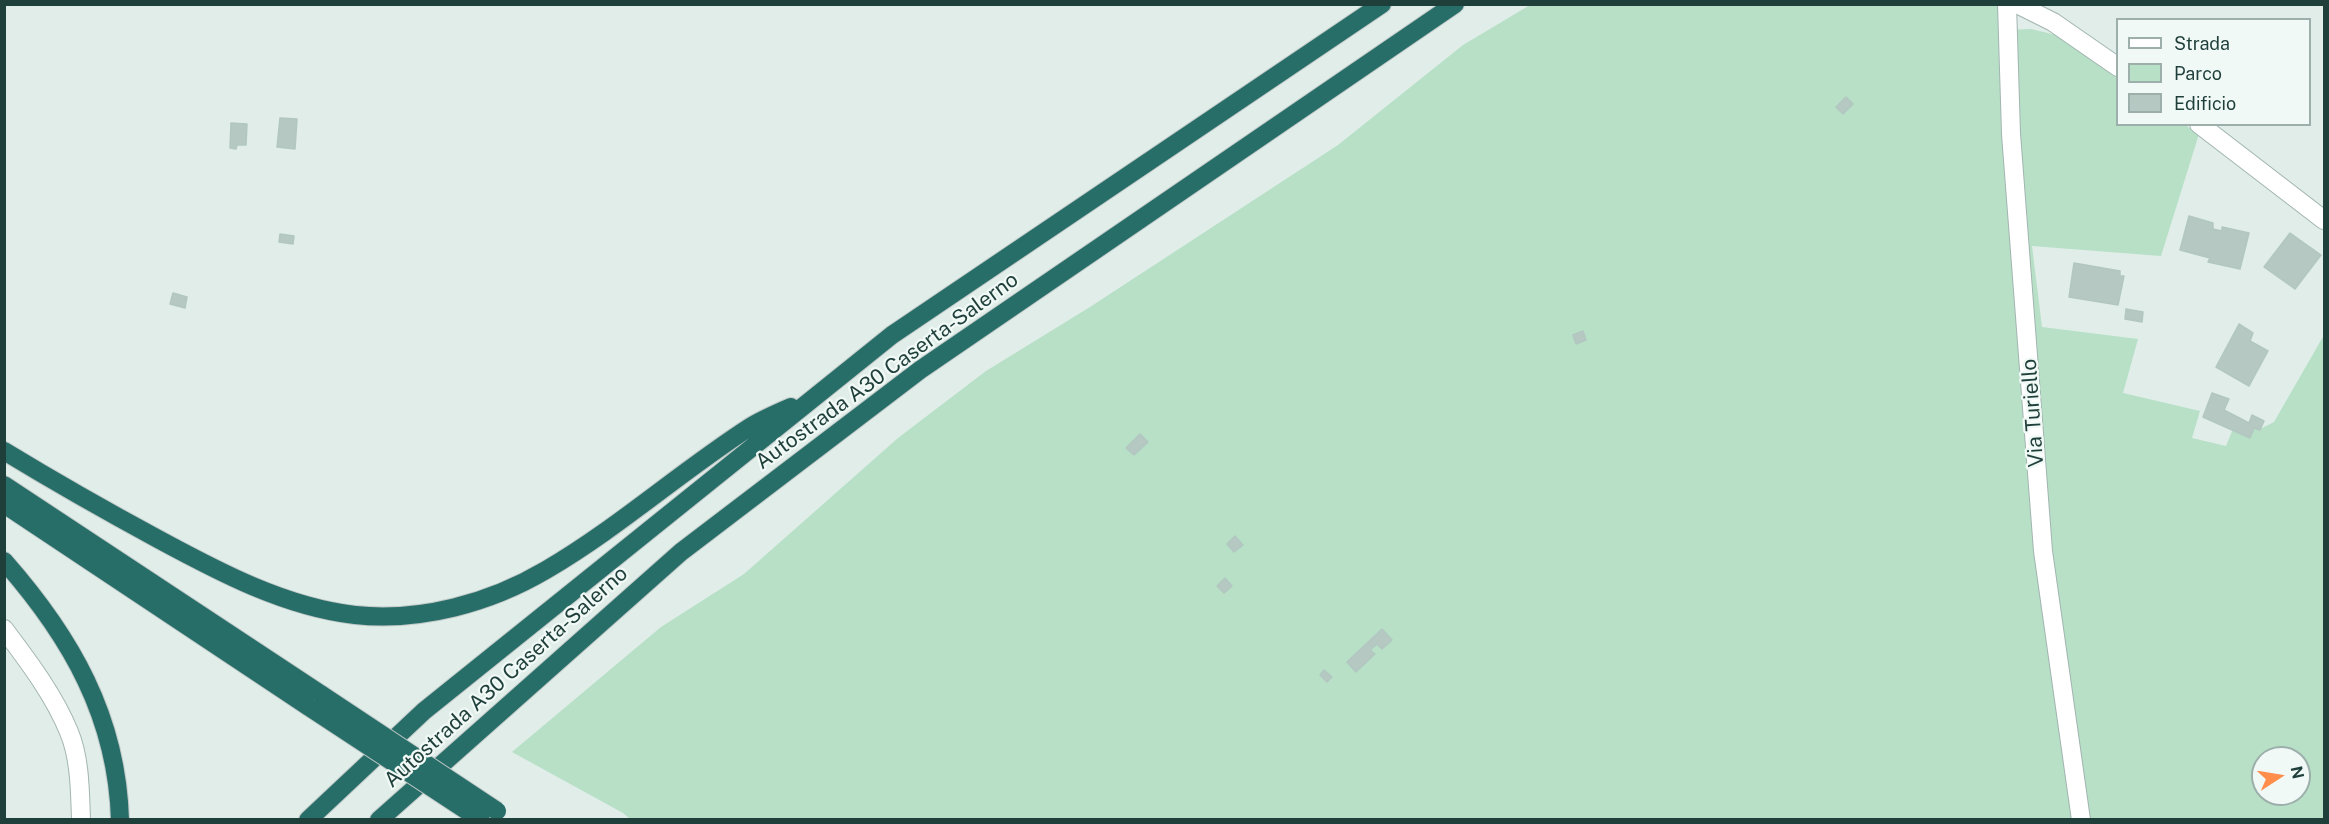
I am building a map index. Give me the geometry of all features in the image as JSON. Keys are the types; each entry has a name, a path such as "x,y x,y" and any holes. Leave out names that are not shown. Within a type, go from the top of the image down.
{"highway":[{"name":"Autostrada A30 Caserta-Salerno","path":"308,819 424,711 892,335 1382,4"},
{"name":"Autostrada A30 Caserta-Salerno","path":"380,819 681,552 920,370 1455,4"},
{"path":"4,451 94,505 209,567 264,591 306,604 355,615 428,613 487,598 546,570 606,532 752,427 824,389"},
{"path":"4,484 315,701"},
{"path":"4,504 496,816"},
{"path":"399,819 608,631 681,552"},
{"path":"4,561 53,622 77,660 92,691 106,728 114,760 120,819"}],"street":[{"name":"Via Turiello","path":"2007,4 2011,134 2043,550 2081,819"},
{"path":"2017,4 2053,22 2116,66"},
{"path":"2202,126 2325,220"},
{"path":"4,629 48,693 70,733 80,781 81,819"}],"green space":[{"path":"1530,5 2003,5 2003,30 2031,29 2056,35 2116,76 2116,126 2187,126 2199,134 2161,256 2032,246 2042,327 2138,339 2123,393 2200,411 2192,438 2226,446 2237,419 2260,429 2274,422 2324,335 2324,819 631,820 623,813 512,752 661,627 744,574 898,438 986,371 1090,307 1338,145 1463,45"}],"building":[{"path":"1846,97 1853,104 1843,114 1836,107"},
{"path":"280,118 297,119 295,149 277,147"},
{"path":"231,123 247,124 246,145 237,145 236,149 230,148"},
{"path":"2189,216 2213,223 2213,229 2222,231 2222,227 2249,233 2240,269 2208,262 2210,258 2180,250"},
{"path":"2290,233 2321,255 2295,289 2264,267"},
{"path":"280,234 294,236 293,244 279,242"},
{"path":"2074,263 2120,271 2120,276 2124,276 2118,305 2069,297"},
{"path":"173,293 187,297 185,308 170,304"},
{"path":"2126,309 2143,312 2142,322 2125,319"},
{"path":"2239,324 2253,333 2250,341 2268,351 2249,386 2216,367"},
{"path":"1583,331 1586,340 1576,344 1573,335"},
{"path":"2212,393 2229,399 2224,410 2249,423 2252,415 2264,421 2260,430 2254,428 2250,438 2203,417"},
{"path":"1140,434 1148,442 1134,455 1126,448"},
{"path":"1235,536 1243,545 1234,552 1227,544"},
{"path":"1225,578 1232,586 1224,593 1217,586"},
{"path":"1382,629 1392,640 1382,649 1377,644 1370,650 1375,654 1356,672 1347,662"},
{"path":"1324,670 1332,677 1327,682 1320,675"}]}
